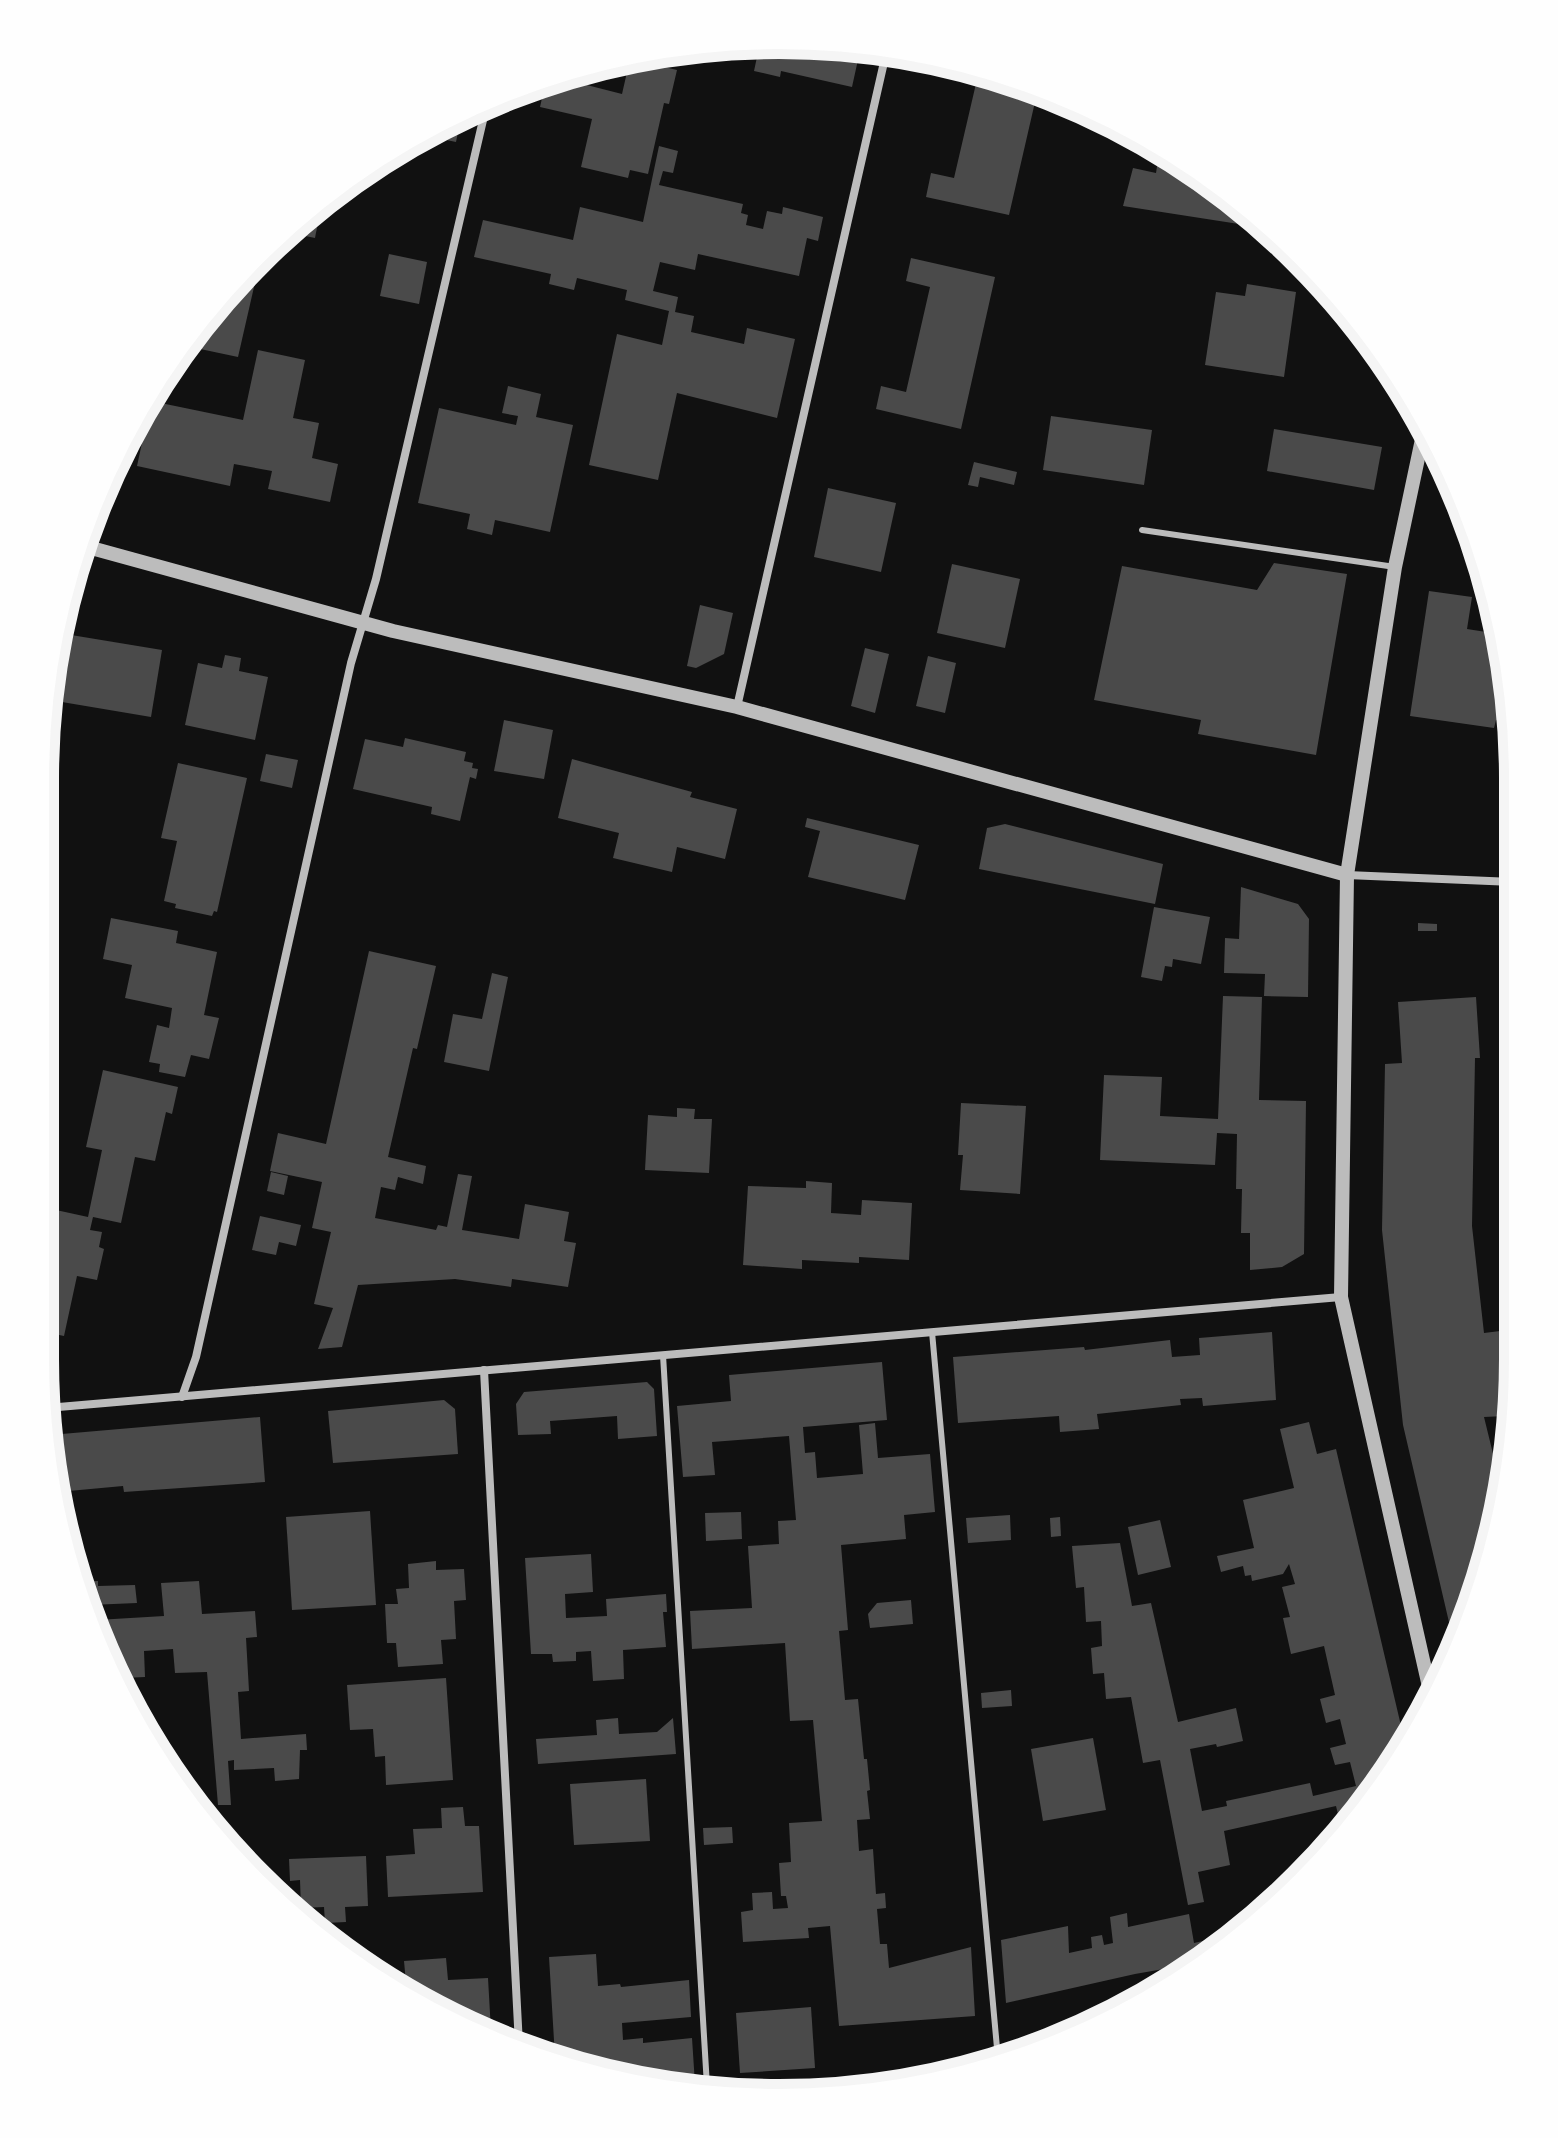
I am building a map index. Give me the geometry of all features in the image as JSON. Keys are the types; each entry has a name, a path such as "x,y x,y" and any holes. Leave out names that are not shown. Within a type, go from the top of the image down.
{"street":[{"path":"737,707 884,62"},
{"path":"182,1397 196,1357 361,623 376,579 484,117"},
{"path":"1421,443 1395,567 1347,875 1341,1297 1428,1682"},
{"path":"91,548 361,623 737,707 1347,875 1504,882"},
{"path":"56,1407 1341,1297"},
{"path":"484,1370 519,2035"}],"lane":[{"path":"1142,530 1395,567"},
{"path":"932,1332 997,2050"},
{"path":"663,1355 707,2080"}],"building":[{"path":"757,55 858,59 852,87 781,71 780,77 754,71"},
{"path":"655,65 677,70 669,104 664,103 648,174 630,170 628,178 581,167 592,119 540,107 543,93 578,83 622,94 627,70"},
{"path":"976,82 1035,101 1009,215 926,197 931,173 954,178"},
{"path":"459,129 456,142 440,139"},
{"path":"659,146 678,151 673,173 663,171 659,185 743,204 741,213 748,215 746,225 763,229 767,211 782,214 783,207 823,217 818,241 807,238 799,276 698,254 695,270 660,262 653,291 678,297 675,312 694,316 691,332 744,344 747,328 795,339 777,418 677,393 658,480 589,465 617,334 662,345 669,311 625,300 627,290 577,278 574,290 549,284 551,274 474,257 483,220 573,240 580,207 643,222"},
{"path":"1158,161 1246,225 1123,206 1133,168 1156,173"},
{"path":"318,220 315,238 300,235"},
{"path":"389,254 427,262 419,304 380,296"},
{"path":"911,258 995,277 961,429 876,409 881,386 906,392 930,287 906,281"},
{"path":"1247,284 1296,292 1284,377 1205,365 1216,292 1245,296"},
{"path":"248,286 254,287 238,357 196,348"},
{"path":"258,350 305,360 293,418 319,423 312,458 338,464 330,502 268,489 272,471 234,464 230,486 137,466 146,426 159,403 243,420"},
{"path":"508,386 541,394 536,417 573,425 550,532 495,520 492,535 467,529 470,514 418,503 439,408 516,425 518,416 502,413"},
{"path":"1051,416 1152,430 1144,485 1043,470"},
{"path":"1274,429 1382,447 1374,490 1267,471"},
{"path":"974,462 1017,472 1014,485 980,477 978,487 968,485"},
{"path":"828,488 896,503 881,572 814,557"},
{"path":"1274,563 1347,574 1316,755 1198,734 1201,720 1094,700 1122,566 1257,590"},
{"path":"952,564 1020,579 1005,648 937,633"},
{"path":"1429,591 1472,597 1467,629 1489,632 1501,721 1496,720 1494,728 1410,716"},
{"path":"700,605 733,613 724,654 696,668 687,666"},
{"path":"69,635 162,650 151,717 59,701"},
{"path":"865,648 889,654 875,713 851,706"},
{"path":"225,655 241,658 239,671 268,677 255,740 185,725 198,663 222,668"},
{"path":"928,656 956,663 945,713 916,706"},
{"path":"504,720 553,730 544,779 494,771"},
{"path":"405,738 466,752 464,761 473,763 472,768 478,769 476,779 470,777 460,821 431,814 432,807 353,789 365,739 403,747"},
{"path":"266,754 298,760 292,788 260,781"},
{"path":"572,759 692,792 690,797 737,809 725,859 677,847 672,872 613,858 619,833 558,818"},
{"path":"178,763 247,778 217,912 214,911 212,916 175,908 176,904 164,901 177,841 161,838"},
{"path":"807,818 919,845 905,900 808,877 820,831 805,827"},
{"path":"1005,824 1163,864 1155,904 979,869 987,828"},
{"path":"1241,887 1298,904 1309,919 1308,997 1264,996 1265,974 1224,973 1225,938 1239,939"},
{"path":"1154,907 1210,917 1201,964 1173,959 1172,967 1165,966 1162,981 1141,977"},
{"path":"111,918 178,931 176,943 217,952 204,1015 219,1018 209,1059 191,1055 185,1077 159,1072 160,1064 149,1062 157,1025 169,1028 172,1008 125,998 132,965 103,959"},
{"path":"1418,923 1437,924 1437,931 1418,931"},
{"path":"369,951 436,966 388,1157 426,1166 423,1184 398,1177 395,1190 381,1187 375,1218 436,1230 438,1225 447,1227 458,1174 472,1176 462,1230 519,1239 525,1204 569,1212 564,1241 576,1243 568,1287 512,1279 511,1287 455,1279 358,1285 342,1347 318,1349 333,1308 314,1304 331,1232 312,1228 322,1182 270,1171 278,1133 326,1144"},
{"path":"492,973 508,977 489,1071 444,1062 453,1014 482,1019"},
{"path":"1223,996 1262,997 1259,1100 1306,1101 1304,1254 1282,1267 1250,1270 1250,1233 1241,1233 1242,1189 1236,1189 1237,1134 1217,1133 1215,1165 1100,1160 1104,1075 1162,1077 1160,1116 1218,1119"},
{"path":"1476,997 1480,1058 1475,1058 1472,1226 1484,1333 1504,1330 1504,1359 1501,1416 1484,1417 1496,1466 1490,1500 1466,1592 1451,1631 1403,1425 1382,1230 1385,1064 1402,1063 1398,1002"},
{"path":"103,1070 178,1087 172,1114 166,1112 155,1161 135,1157 121,1223 93,1217 90,1230 102,1232 99,1247 104,1249 97,1280 77,1276 64,1336 54,1334 54,1211 88,1217 102,1150 86,1147"},
{"path":"961,1103 1026,1106 1020,1194 960,1190 963,1155 958,1155"},
{"path":"677,1108 695,1109 694,1119 712,1119 709,1173 645,1170 648,1115 677,1117"},
{"path":"271,1172 288,1176 284,1195 267,1191"},
{"path":"806,1181 832,1183 831,1213 861,1215 862,1200 912,1203 909,1260 859,1257 859,1263 802,1260 802,1269 743,1265 748,1186 806,1188"},
{"path":"260,1216 301,1225 296,1246 279,1242 276,1255 252,1250"},
{"path":"1272,1332 1276,1400 1203,1406 1202,1398 1180,1399 1181,1405 1097,1414 1099,1429 1060,1432 1059,1416 958,1423 953,1357 1084,1347 1085,1350 1170,1340 1172,1357 1200,1355 1199,1338"},
{"path":"882,1362 887,1420 803,1427 805,1453 815,1452 817,1478 863,1474 859,1425 875,1423 878,1458 930,1454 935,1512 904,1515 906,1539 841,1545 848,1630 839,1631 845,1700 858,1699 870,1790 867,1791 870,1819 857,1820 859,1851 873,1849 876,1894 885,1893 886,1908 877,1909 880,1944 887,1944 889,1968 971,1947 975,2016 839,2026 830,1926 808,1928 809,1938 743,1942 741,1912 753,1910 752,1893 772,1892 773,1909 788,1908 786,1896 781,1896 779,1863 791,1862 789,1823 822,1821 813,1720 790,1721 785,1643 692,1649 690,1611 752,1608 748,1546 779,1544 778,1521 796,1520 789,1436 712,1442 715,1475 683,1477 677,1406 731,1401 729,1375"},
{"path":"647,1382 654,1389 657,1436 618,1439 617,1416 550,1421 551,1434 518,1435 516,1404 524,1392"},
{"path":"444,1400 455,1409 458,1454 333,1463 328,1411"},
{"path":"260,1417 265,1482 124,1492 123,1486 66,1491 58,1434"},
{"path":"1309,1422 1317,1454 1336,1449 1402,1730 1339,1818 1336,1806 1224,1831 1230,1865 1198,1872 1204,1902 1188,1905 1160,1760 1143,1763 1131,1697 1106,1699 1104,1673 1093,1674 1091,1648 1102,1646 1101,1621 1086,1622 1084,1587 1076,1588 1072,1546 1120,1543 1132,1606 1151,1603 1178,1722 1236,1708 1243,1741 1190,1749 1202,1811 1227,1806 1226,1801 1310,1783 1313,1796 1356,1786 1350,1762 1335,1765 1330,1748 1346,1744 1340,1719 1326,1723 1320,1699 1335,1695 1324,1646 1291,1654 1283,1618 1290,1617 1282,1587 1295,1584 1289,1564 1283,1574 1252,1581 1251,1575 1245,1576 1243,1566 1221,1572 1217,1556 1254,1548 1243,1500 1294,1488 1280,1429"},
{"path":"370,1511 376,1605 292,1610 286,1517"},
{"path":"741,1512 742,1539 706,1541 705,1513"},
{"path":"1010,1515 1011,1540 968,1543 966,1518"},
{"path":"1060,1517 1061,1536 1051,1537 1050,1518"},
{"path":"1160,1520 1171,1567 1138,1575 1128,1527"},
{"path":"591,1554 593,1592 565,1594 566,1618 607,1616 606,1599 666,1594 667,1612 663,1612 666,1647 623,1650 624,1679 593,1681 591,1651 576,1652 576,1661 553,1662 552,1654 531,1654 525,1558"},
{"path":"436,1561 436,1570 464,1569 466,1600 454,1601 456,1639 441,1640 443,1664 398,1667 396,1643 387,1643 385,1604 398,1604 396,1589 409,1588 408,1564"},
{"path":"89,1581 98,1581 98,1586 135,1585 137,1603 97,1605"},
{"path":"199,1581 202,1614 255,1611 257,1637 246,1638 249,1691 238,1692 241,1739 306,1734 307,1750 300,1750 299,1779 275,1781 274,1768 234,1770 234,1760 228,1761 231,1805 218,1805 207,1672 175,1673 173,1649 144,1651 145,1677 128,1678 103,1620 164,1616 161,1583"},
{"path":"911,1600 913,1624 870,1628 868,1614 877,1603"},
{"path":"446,1678 453,1780 386,1785 385,1756 375,1757 373,1729 350,1730 347,1685"},
{"path":"1011,1690 1012,1706 982,1708 981,1693"},
{"path":"618,1718 619,1734 657,1732 673,1718 676,1754 538,1764 536,1739 597,1735 596,1720"},
{"path":"1093,1738 1106,1810 1043,1821 1031,1749"},
{"path":"646,1779 650,1841 574,1845 570,1784"},
{"path":"463,1807 465,1826 479,1826 483,1892 388,1897 386,1856 415,1854 413,1829 442,1828 441,1808"},
{"path":"732,1827 733,1843 704,1845 703,1828"},
{"path":"366,1856 368,1906 345,1907 346,1922 325,1923 324,1907 306,1908 301,1904 300,1880 290,1881 289,1859"},
{"path":"1127,1913 1128,1927 1189,1914 1194,1943 1214,1938 1174,1967 1006,2003 1001,1940 1068,1926 1069,1953 1092,1948 1091,1937 1102,1935 1104,1945 1113,1943 1110,1917"},
{"path":"596,1954 598,1986 620,1984 621,1987 689,1980 691,2017 622,2023 623,2040 643,2038 643,2043 692,2038 695,2079 638,2070 554,2048 549,1957"},
{"path":"446,1958 448,1980 488,1978 491,2024 406,1981 404,1961"},
{"path":"811,2007 815,2068 740,2073 736,2013"}]}
